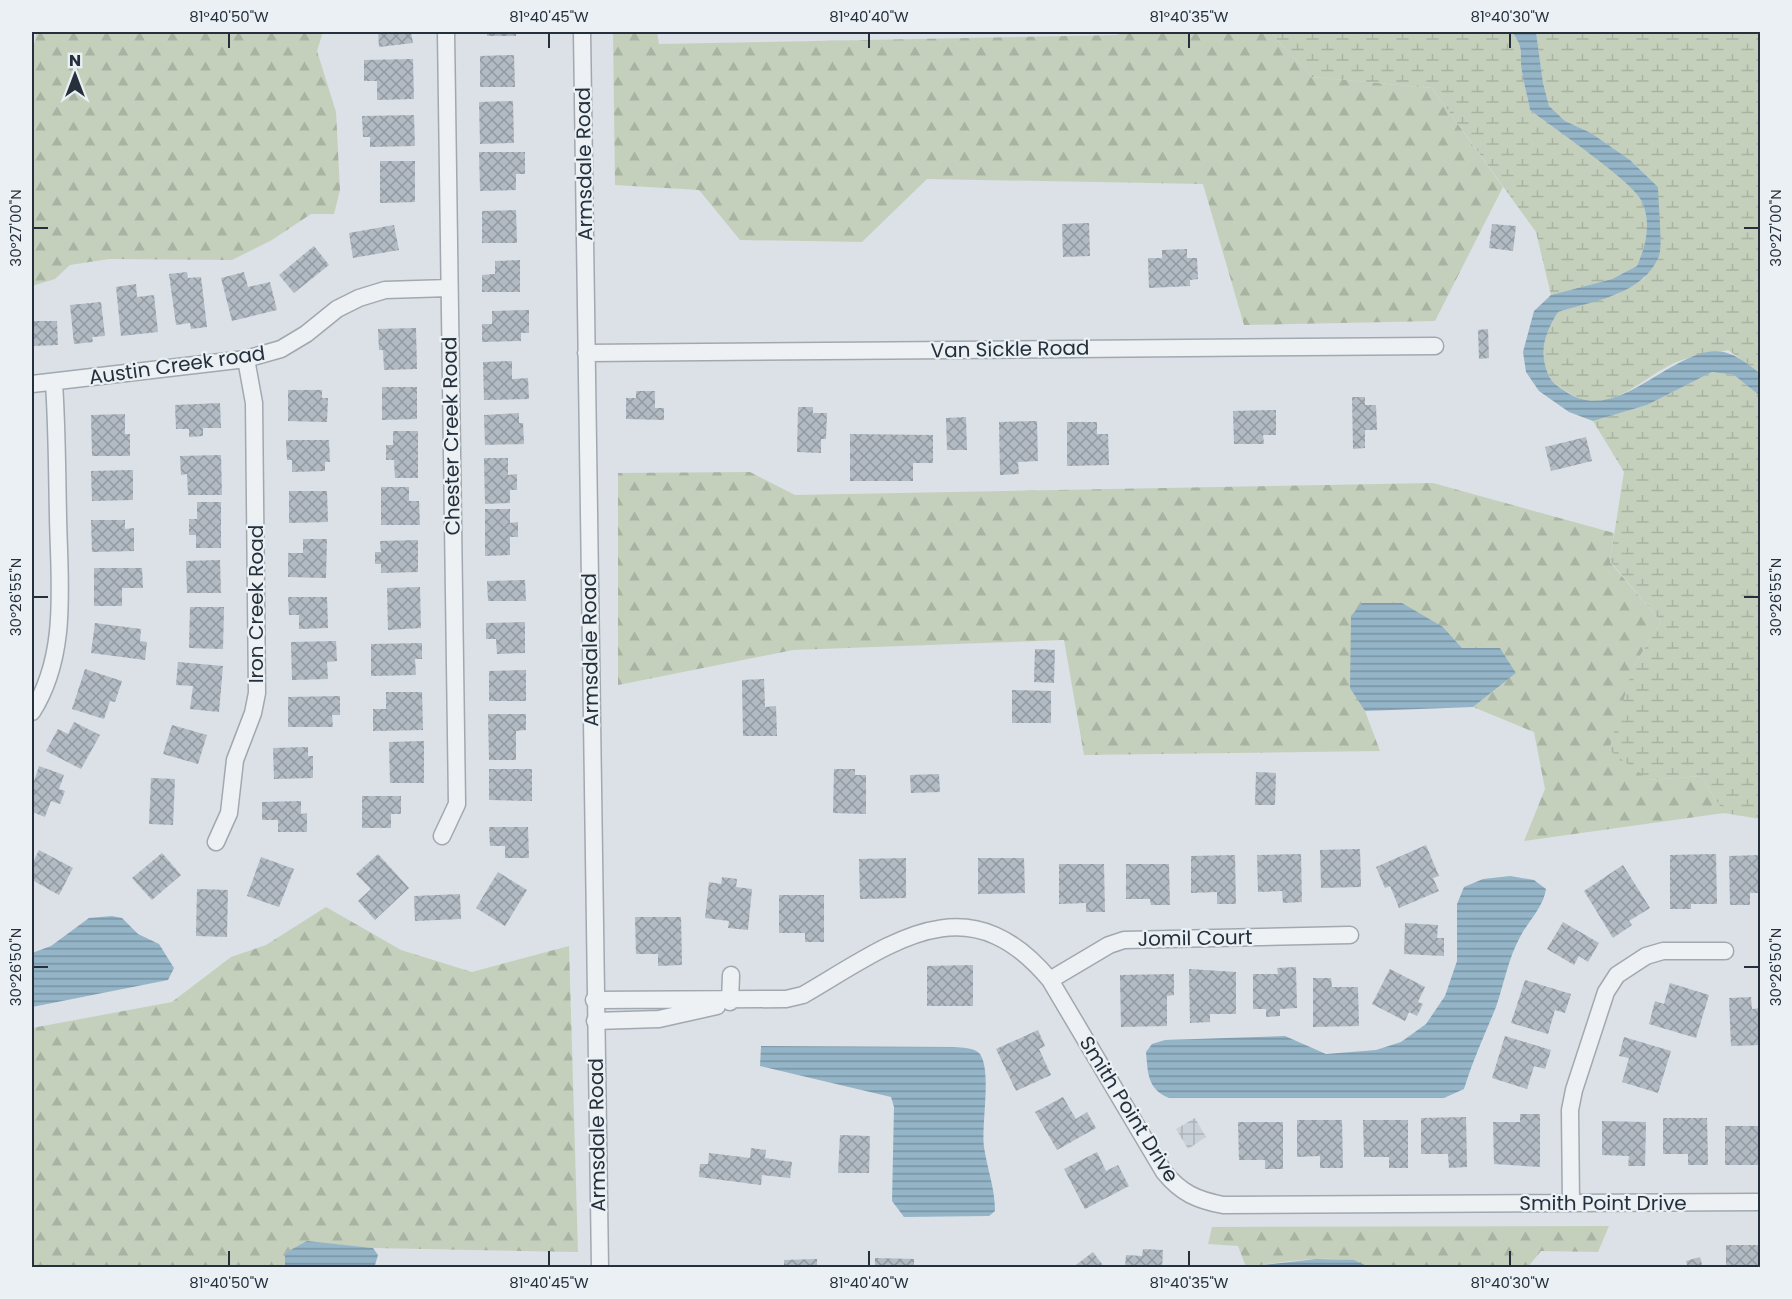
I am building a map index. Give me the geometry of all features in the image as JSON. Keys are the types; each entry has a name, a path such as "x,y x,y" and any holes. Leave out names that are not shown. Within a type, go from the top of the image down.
{"street":[{"name":"Chester Creek Road","path":"442,836 458,804 446,32"},
{"name":"Armsdale Road","path":"582,32 594,1000 600,1268"},
{"name":"Austin Creek road","path":"32,384 246,359 281,349 306,334 337,309 359,298 385,290 449,288"},
{"name":"Van Sickle Road","path":"586,353 1435,346"},
{"name":"Iron Creek Road","path":"216,842 229,813 235,760 253,713 257,693 254,403 246,359"},
{"path":"32,712 41,697 53,666 60,614 54,383"},
{"name":"Smith Point Drive","path":"594,1000 730,1002 786,999 803,995 900,939 936,928 956,927 994,934 1031,957 1050,980 1164,1172 1176,1187 1197,1200 1223,1204 1761,1202"},
{"name":"Jomil Court","path":"1050,980 1109,945 1124,939 1350,935"},
{"path":"1571,1203 1572,1100 1606,992 1617,975 1646,956 1663,951 1725,951"},
{"path":"595,1021 659,1019 687,1015 730,1002 731,975"}],"shaded area":[{"path":"1195,1118 1206,1137 1188,1149 1176,1129"}],"green space":[{"path":"37,32 323,32 317,51 336,112 340,190 334,214 311,214 272,240 232,260 109,259 70,265 55,279 32,286 32,53"},
{"path":"613,32 657,32 659,44 1117,35 1124,32 1270,32 1312,77 1432,88 1503,187 1435,321 1244,325 1203,184 927,179 862,242 740,240 699,190 615,185"},
{"path":"1270,32 1512,32 1520,47 1522,72 1530,110 1623,179 1641,200 1647,225 1643,250 1637,266 1612,279 1551,295 1536,232 1432,88 1312,77"},
{"path":"1536,32 1760,32 1760,373 1728,350 1682,360 1611,399 1597,401 1582,399 1566,391 1550,378 1544,359 1544,343 1558,312 1618,294 1645,278 1658,187 1630,160 1591,133 1565,121 1549,106 1543,83"},
{"path":"1712,372 1734,375 1760,396 1760,819 1724,813 1701,776 1649,780 1609,750 1633,667 1661,622 1610,561 1624,472 1593,421 1647,405"},
{"path":"750,472 795,495 1433,483 1614,533 1610,562 1661,622 1633,667 1649,780 1701,776 1724,813 1524,841 1545,789 1534,732 1473,707 1516,673 1500,648 1462,648 1443,627 1350,687 1365,711 1380,751 1084,755 1064,640 793,650 618,685 618,473"},
{"path":"326,907 401,950 472,972 569,946 578,1252 373,1248 307,1242 285,1253 285,1267 32,1268 32,1028 172,1002 231,957 266,945"},
{"path":"1609,1226 1598,1252 1541,1251 1527,1268 1369,1268 1355,1263 1325,1259 1246,1267 1238,1246 1208,1244 1212,1227"}],"water":[{"path":"1512,32 1536,32 1543,83 1549,106 1565,121 1591,133 1630,160 1658,187 1660,250 1652,269 1641,280 1616,294 1558,312 1544,343 1544,359 1550,378 1565,391 1583,399 1601,401 1636,388 1690,358 1715,351 1736,356 1760,373 1760,396 1734,375 1712,372 1647,405 1593,421 1569,412 1539,391 1526,372 1523,352 1534,311 1551,295 1612,279 1637,266 1645,242 1647,225 1641,200 1623,180 1530,110 1522,72 1520,47"},
{"path":"1362,603 1402,603 1443,627 1462,648 1500,648 1516,673 1473,707 1365,711 1350,688 1351,616"},
{"path":"1510,876 1534,880 1546,889 1542,902 1512,954 1496,1007 1464,1089 1444,1098 1169,1098 1156,1090 1150,1080 1146,1052 1152,1044 1165,1040 1285,1036 1326,1054 1376,1050 1401,1042 1426,1024 1445,996 1457,961 1457,904 1464,887 1483,879"},
{"path":"112,916 122,918 138,934 159,944 174,968 168,980 32,1007 32,953 51,946 89,918"},
{"path":"761,1046 954,1047 971,1049 980,1054 985,1073 983,1137 995,1211 989,1216 904,1217 892,1201 894,1107 891,1097 760,1066"},
{"path":"307,1241 373,1248 378,1255 375,1265 285,1267 285,1253"},
{"path":"1316,1259 1354,1260 1369,1267 1245,1267"}],"building":[{"path":"378,32 411,32 413,43 379,47"},
{"path":"487,32 516,32 516,36 487,36"},
{"path":"514,55 515,87 480,87 480,56"},
{"path":"413,59 414,99 377,100 377,81 364,81 364,60"},
{"path":"513,101 514,143 480,144 479,102"},
{"path":"414,115 415,146 370,147 370,137 363,137 362,116"},
{"path":"479,152 525,152 525,174 516,174 516,190 480,191"},
{"path":"380,161 415,161 415,202 380,203"},
{"path":"516,210 517,243 482,243 482,211"},
{"path":"1089,223 1090,256 1063,257 1062,224"},
{"path":"1492,224 1516,226 1513,251 1489,248"},
{"path":"394,225 399,250 353,258 349,233"},
{"path":"314,246 329,265 294,293 279,275"},
{"path":"1187,249 1187,258 1197,258 1198,279 1190,280 1190,286 1149,288 1148,258 1162,258 1162,250"},
{"path":"520,260 520,292 482,292 482,275 495,274 495,261"},
{"path":"187,272 188,278 201,277 207,327 191,329 190,323 176,325 169,274"},
{"path":"244,272 248,287 270,282 277,310 232,321 221,278"},
{"path":"136,284 137,297 154,295 158,332 121,336 116,287"},
{"path":"101,302 105,336 92,337 93,342 74,344 70,305"},
{"path":"529,310 529,333 521,333 521,341 482,342 482,324 492,324 492,311"},
{"path":"32,321 57,321 58,345 32,346"},
{"path":"416,328 417,369 384,370 383,350 379,350 378,329"},
{"path":"1488,329 1489,358 1479,359 1478,330"},
{"path":"512,361 512,379 528,378 529,399 484,400 483,362"},
{"path":"382,387 417,387 417,419 382,420"},
{"path":"288,390 322,390 322,398 328,398 327,422 288,421"},
{"path":"636,391 655,391 655,408 664,408 664,420 626,419 626,398 636,398"},
{"path":"1352,397 1365,397 1365,405 1376,405 1377,430 1365,430 1365,448 1353,449"},
{"path":"220,403 221,428 203,428 203,436 189,437 189,429 176,429 175,405"},
{"path":"798,407 813,407 813,413 827,413 826,439 821,439 821,453 797,452"},
{"path":"1276,410 1276,435 1263,435 1264,444 1234,444 1233,411"},
{"path":"519,413 519,423 523,423 524,444 485,445 484,415"},
{"path":"125,414 125,434 130,434 130,456 92,456 91,415"},
{"path":"966,417 967,450 947,450 946,418"},
{"path":"1037,421 1038,461 1018,462 1019,474 1000,475 999,422"},
{"path":"1067,422 1097,422 1097,434 1108,434 1109,465 1067,466"},
{"path":"393,431 418,431 418,478 395,478 394,460 386,460 386,445 393,445"},
{"path":"850,434 933,435 933,463 913,463 913,481 850,481"},
{"path":"1586,437 1592,461 1551,471 1545,447"},
{"path":"286,440 329,440 330,462 325,462 325,471 292,472 292,460 287,460"},
{"path":"221,455 222,495 188,495 187,474 181,475 180,456"},
{"path":"484,458 508,458 508,475 517,474 517,490 510,490 510,503 485,504"},
{"path":"133,470 133,500 92,501 91,471"},
{"path":"381,487 409,487 409,501 419,501 420,525 381,525"},
{"path":"289,491 327,491 328,522 289,523"},
{"path":"197,502 221,502 221,548 196,548 196,535 189,535 189,519 197,519"},
{"path":"485,509 510,509 510,523 518,522 518,537 510,537 510,555 485,556"},
{"path":"91,520 125,520 125,529 134,528 134,551 92,552"},
{"path":"303,539 327,539 326,578 288,577 288,553 303,553"},
{"path":"418,540 418,572 381,573 381,564 375,564 375,552 381,552 380,541"},
{"path":"220,560 221,593 187,593 186,561"},
{"path":"94,568 142,568 143,588 122,588 122,606 94,606"},
{"path":"525,580 526,601 488,601 487,581"},
{"path":"420,587 421,628 388,630 387,588"},
{"path":"288,597 327,597 328,628 299,629 299,615 289,615"},
{"path":"190,607 224,607 223,649 189,648"},
{"path":"525,622 525,653 497,654 496,639 486,639 486,623"},
{"path":"95,623 141,629 140,641 147,642 145,660 91,653"},
{"path":"336,641 337,661 327,662 328,679 292,680 291,642"},
{"path":"422,643 422,659 415,659 416,675 371,676 371,644"},
{"path":"1035,649 1055,650 1054,683 1034,682"},
{"path":"178,662 223,666 219,712 190,709 193,686 176,685"},
{"path":"85,669 122,681 115,702 110,701 104,719 72,709"},
{"path":"526,670 526,701 489,701 489,671"},
{"path":"764,679 765,707 776,706 777,736 743,736 742,680"},
{"path":"1012,690 1051,691 1051,723 1012,723"},
{"path":"386,692 422,692 423,730 373,731 373,709 386,709"},
{"path":"340,696 340,715 332,715 333,727 288,727 288,697"},
{"path":"488,714 526,714 526,730 516,731 516,760 489,760"},
{"path":"74,722 100,735 81,769 46,751 58,729 68,734"},
{"path":"172,725 207,735 198,764 163,754"},
{"path":"424,741 424,783 390,783 389,742"},
{"path":"308,747 308,756 313,756 313,778 274,779 273,748"},
{"path":"39,766 64,775 59,789 65,791 60,804 51,801 45,817 32,812 32,787"},
{"path":"489,769 532,769 532,801 489,800"},
{"path":"834,769 855,769 855,775 866,775 866,814 833,813"},
{"path":"1256,772 1276,773 1275,805 1255,805"},
{"path":"939,774 940,792 911,793 910,775"},
{"path":"151,778 175,779 173,825 149,824"},
{"path":"362,796 401,796 401,814 391,814 391,828 362,828"},
{"path":"301,801 301,814 307,813 307,832 278,832 278,820 262,820 262,802"},
{"path":"489,827 528,827 529,858 505,858 505,846 490,846"},
{"path":"1426,845 1439,876 1433,878 1439,891 1399,908 1390,886 1385,888 1376,867"},
{"path":"1360,849 1361,887 1321,888 1320,850"},
{"path":"39,850 73,868 59,895 32,880 32,864"},
{"path":"162,853 181,875 152,900 132,878"},
{"path":"378,854 409,888 375,920 358,901 371,889 356,874"},
{"path":"1301,854 1302,902 1283,903 1282,891 1258,892 1257,855"},
{"path":"1716,854 1717,904 1691,904 1691,909 1670,909 1670,855"},
{"path":"1235,855 1236,904 1217,904 1217,892 1191,893 1191,856"},
{"path":"1760,855 1760,893 1750,893 1750,905 1730,905 1729,856"},
{"path":"261,857 294,869 279,907 247,896"},
{"path":"906,858 906,898 860,899 859,859"},
{"path":"978,858 1024,858 1025,893 978,894"},
{"path":"1059,864 1104,864 1105,912 1086,912 1086,903 1059,904"},
{"path":"1126,864 1169,864 1170,905 1151,905 1150,899 1126,899"},
{"path":"1623,865 1650,908 1629,921 1632,925 1613,938 1584,891"},
{"path":"498,872 527,890 505,926 476,908"},
{"path":"722,877 737,879 736,887 752,889 748,930 728,928 729,921 705,918 709,882 721,884"},
{"path":"197,889 228,890 227,937 196,936"},
{"path":"460,894 461,919 415,921 414,896"},
{"path":"779,895 824,895 824,942 805,942 805,933 779,933"},
{"path":"635,917 681,917 682,965 658,966 658,954 636,954"},
{"path":"1563,922 1599,943 1588,962 1579,956 1574,965 1547,949"},
{"path":"1405,923 1438,925 1437,938 1444,938 1444,956 1404,954"},
{"path":"973,965 973,1006 927,1006 927,966"},
{"path":"1296,967 1297,1008 1280,1009 1280,1016 1266,1017 1266,1009 1253,1009 1253,974 1278,974 1277,968"},
{"path":"1189,969 1236,972 1236,1014 1210,1014 1210,1022 1190,1023"},
{"path":"1390,969 1425,987 1418,1002 1423,1004 1417,1016 1409,1012 1405,1021 1372,1004"},
{"path":"1174,974 1174,995 1167,996 1167,1026 1121,1027 1120,975"},
{"path":"1313,978 1331,978 1332,987 1358,987 1359,1026 1313,1027"},
{"path":"1525,980 1571,994 1565,1013 1555,1010 1548,1034 1511,1023"},
{"path":"1670,983 1709,995 1696,1038 1649,1024 1655,1001 1664,1004"},
{"path":"1751,997 1752,1009 1760,1008 1760,1045 1731,1046 1729,998"},
{"path":"1038,1030 1045,1046 1039,1049 1051,1075 1016,1091 996,1049"},
{"path":"1505,1036 1551,1050 1545,1069 1534,1066 1527,1089 1492,1078"},
{"path":"1624,1037 1671,1051 1658,1093 1622,1082 1629,1058 1619,1056"},
{"path":"1063,1097 1076,1119 1087,1112 1096,1128 1057,1150 1035,1112"},
{"path":"1520,1114 1540,1114 1540,1167 1494,1164 1493,1122 1520,1122"},
{"path":"1466,1117 1467,1167 1449,1168 1448,1154 1421,1154 1421,1118"},
{"path":"1663,1118 1707,1118 1708,1165 1688,1165 1688,1154 1663,1154"},
{"path":"1297,1120 1342,1120 1343,1168 1320,1168 1320,1156 1297,1157"},
{"path":"1363,1120 1408,1120 1408,1168 1389,1168 1389,1157 1364,1157"},
{"path":"1602,1121 1646,1122 1645,1166 1628,1166 1629,1156 1602,1155"},
{"path":"1238,1122 1283,1122 1283,1169 1265,1169 1265,1160 1239,1160"},
{"path":"1725,1126 1760,1126 1760,1165 1725,1165"},
{"path":"840,1135 870,1136 869,1173 838,1173"},
{"path":"751,1148 766,1150 765,1158 792,1162 790,1178 762,1175 761,1185 699,1177 700,1164 708,1164 709,1153 750,1158"},
{"path":"1097,1152 1106,1171 1118,1165 1129,1186 1085,1209 1064,1169"},
{"path":"1726,1245 1758,1245 1760,1268 1726,1268"},
{"path":"1143,1249 1163,1250 1162,1268 1125,1268 1126,1255 1142,1256"},
{"path":"1093,1252 1105,1268 1072,1268"},
{"path":"1700,1257 1703,1268 1688,1268 1686,1261"},
{"path":"875,1258 914,1259 914,1268 875,1268"},
{"path":"817,1259 817,1268 784,1268 784,1260"}]}
